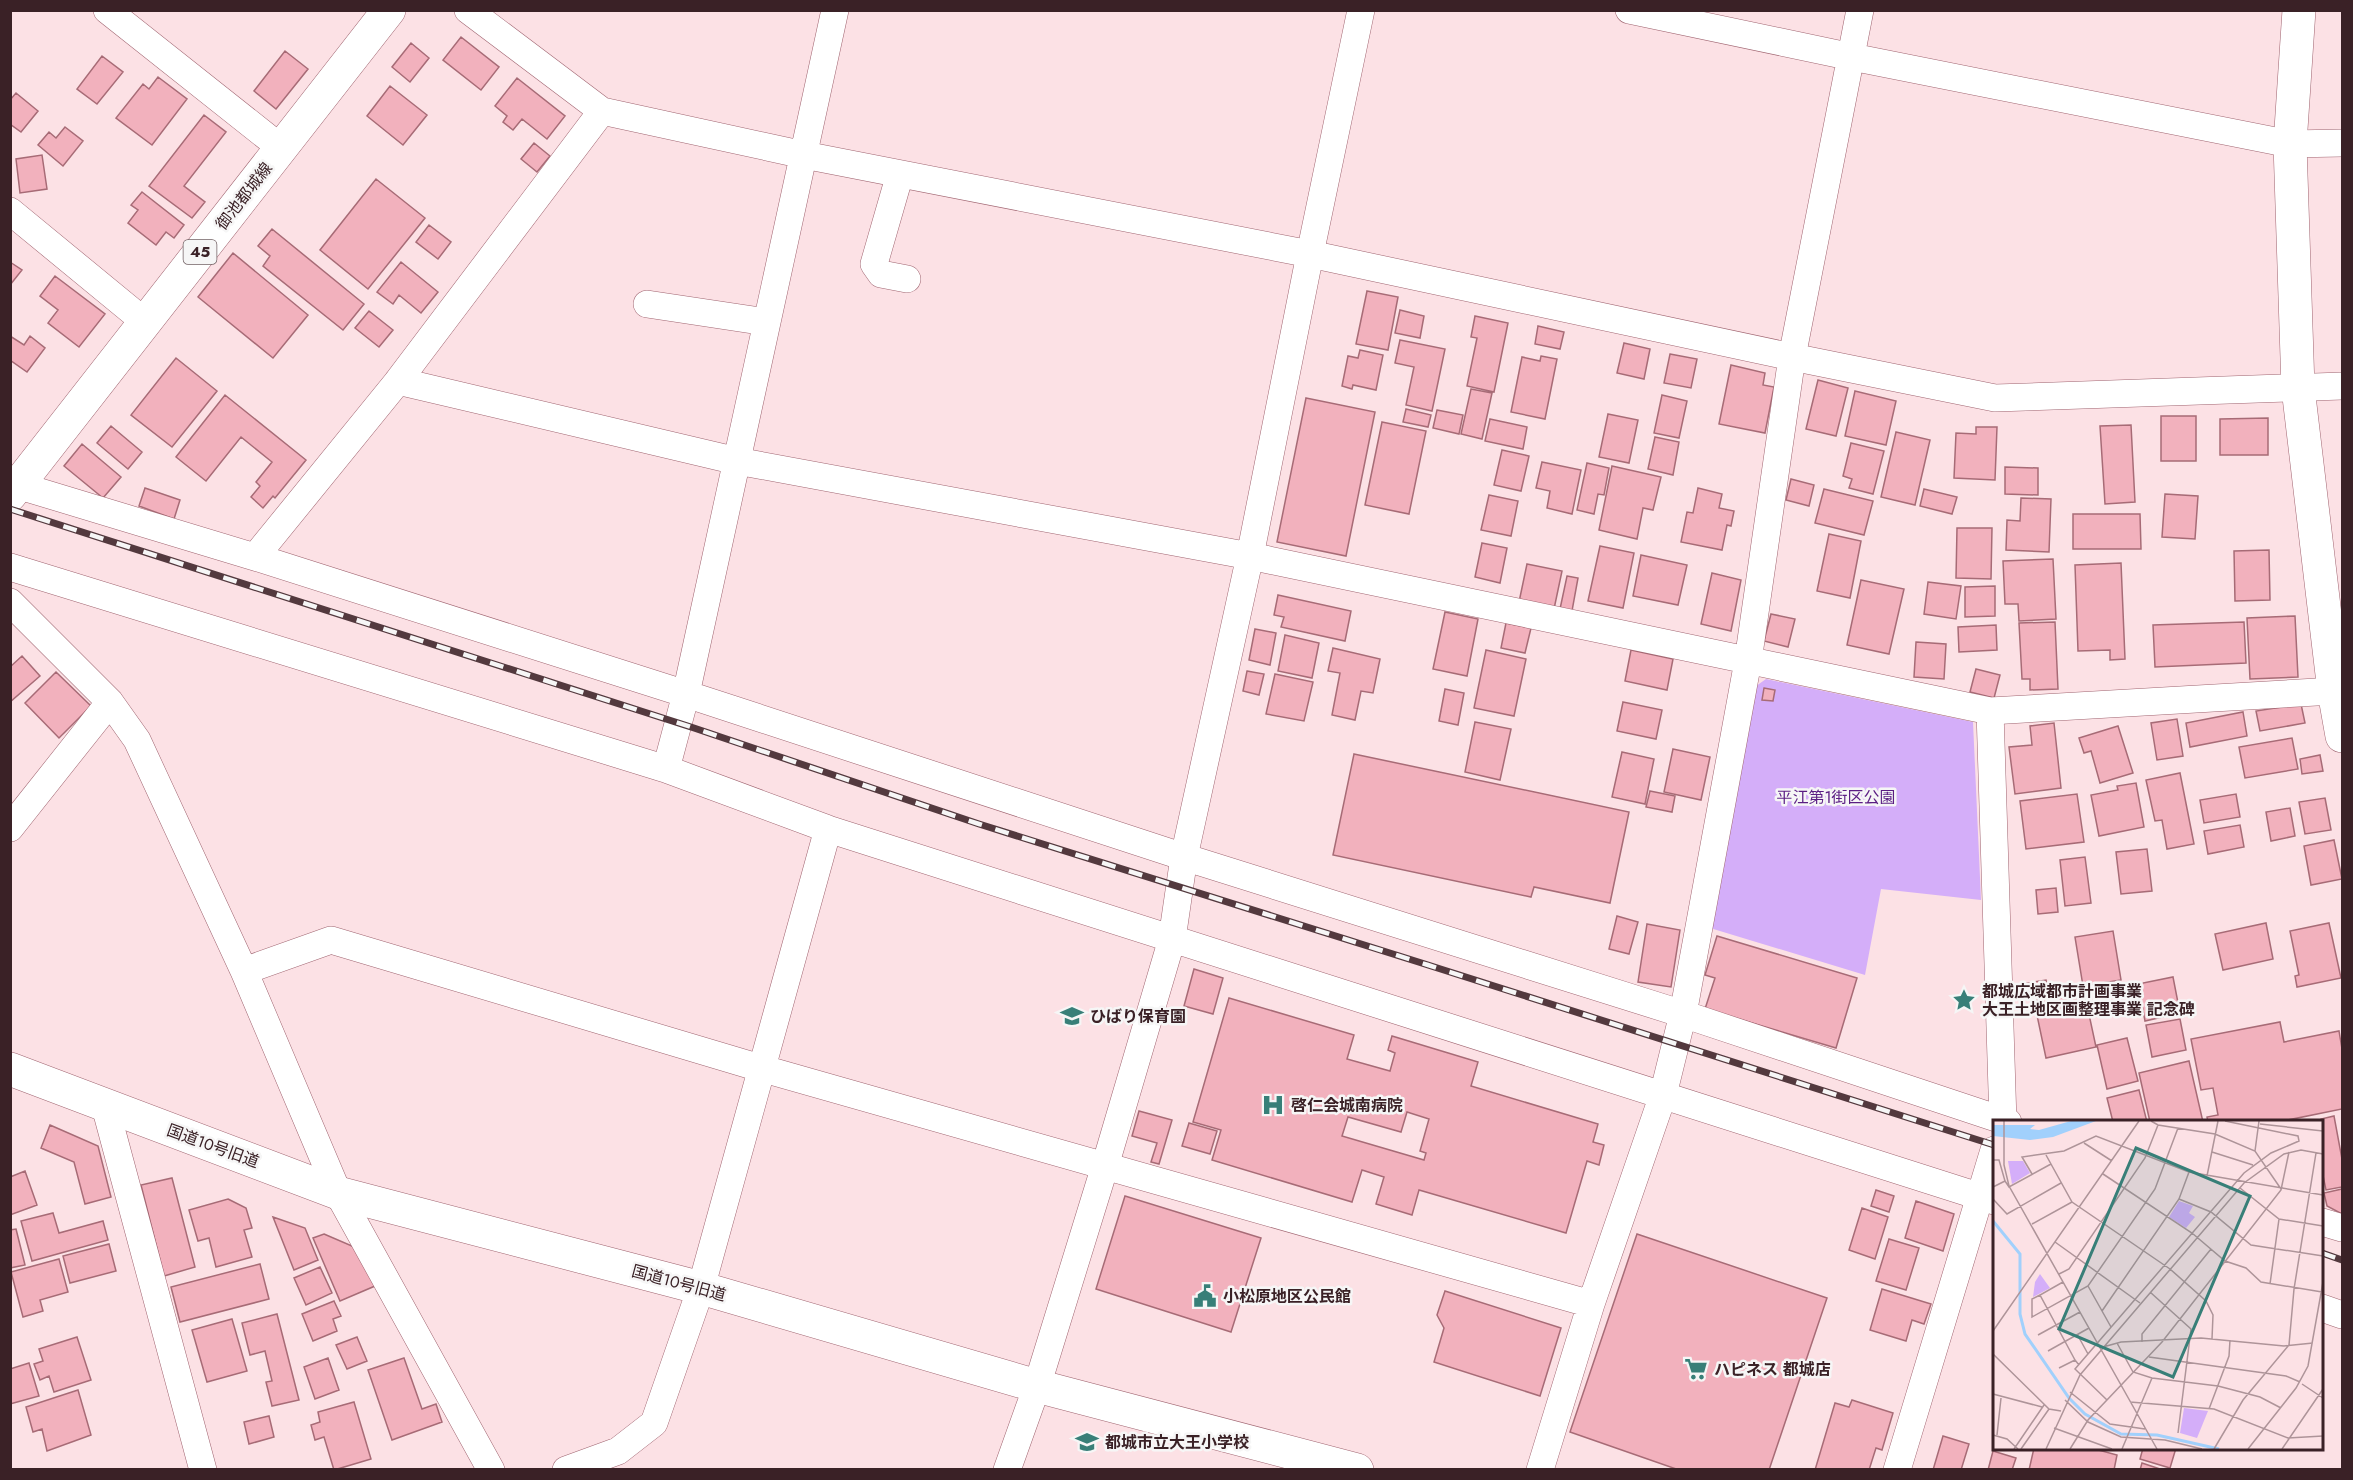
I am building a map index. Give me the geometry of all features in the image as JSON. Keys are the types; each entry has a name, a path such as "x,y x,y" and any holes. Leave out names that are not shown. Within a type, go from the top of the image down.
{"street":[{"path":"107,10 281,148"},
{"name":"御池都城線","path":"13,488 390,10"},
{"path":"468,10 602,111 804,155 1310,254 1995,398 2343,386"},
{"path":"666,769 686,694 835,10"},
{"path":"1007,1470 1037,1386 1172,939 1184,857 1250,556 1361,10"},
{"path":"1629,10 2290,144 2343,143"},
{"path":"1540,1470 1591,1304 1662,1095 1683,1014 1748,661 1792,357 1860,10"},
{"path":"2299,10 2290,144 2298,388 2334,691 2343,736"},
{"path":"255,557 398,381 602,111"},
{"path":"900,174 874,264 881,274 908,279"},
{"path":"13,219 146,322"},
{"path":"647,304 767,322"},
{"path":"398,381 737,461 1250,556 1990,711 2334,691"},
{"path":"13,488 255,557 686,694 1184,857 1683,1014 2002,1120"},
{"path":"10,567 666,769 828,829 1988,1198"},
{"path":"10,602 110,702 137,740 244,971 338,1193 491,1470"},
{"path":"10,828 110,702"},
{"path":"1990,711 2005,1120"},
{"path":"566,1470 618,1451 654,1423 701,1288 760,1068 828,829"},
{"path":"244,971 330,940 760,1068 1591,1304"},
{"name":"国道10号旧道","path":"10,1069 338,1193 701,1288 1037,1386 1357,1470"},
{"path":"105,1106 203,1470"},
{"path":"1897,1470 1988,1198 1993,1164"},
{"path":"2323,1222 2343,1228"},
{"path":"2323,1308 2343,1315"}],"green space":[{"name":"平江第1街区公園","path":"1766,679 1973,722 1981,900 1881,889 1865,975 1710,928 1749,691"}],"building":[{"path":"461,37 499,67 481,90 443,60"},
{"path":"411,43 429,58 410,82 392,67"},
{"path":"285,51 308,69 276,109 254,91"},
{"path":"102,56 123,72 97,104 77,89"},
{"path":"158,77 187,99 152,145 116,118 143,84 149,89"},
{"path":"517,78 565,116 547,139 522,119 513,130 503,122 507,116 495,106"},
{"path":"390,86 427,115 403,145 367,116"},
{"path":"16,93 38,111 21,132 10,124 10,100"},
{"path":"204,115 226,132 184,186 205,202 192,218 149,186"},
{"path":"65,127 83,141 63,166 38,145 49,132 56,138"},
{"path":"534,143 550,156 537,172 521,159"},
{"path":"42,155 47,189 20,193 16,159"},
{"path":"376,179 425,218 368,289 320,250"},
{"path":"142,192 184,225 174,238 166,232 156,245 128,223 138,210 131,205"},
{"path":"429,225 451,242 438,259 416,242"},
{"path":"272,229 364,304 343,330 263,266 270,256 258,246"},
{"path":"233,253 308,315 273,358 198,297"},
{"path":"10,262 22,270 10,285"},
{"path":"401,262 438,292 421,313 399,295 393,304 377,292"},
{"path":"55,276 105,314 79,347 48,323 58,310 40,296"},
{"path":"1367,291 1398,297 1388,350 1356,344"},
{"path":"1400,310 1424,316 1420,338 1395,333"},
{"path":"369,311 393,330 379,347 355,328"},
{"path":"1475,316 1508,323 1494,392 1467,386 1477,338 1471,337"},
{"path":"1538,326 1564,332 1560,349 1535,344"},
{"path":"10,336 24,345 30,336 45,348 27,372 10,360"},
{"path":"1400,340 1445,349 1432,411 1406,405 1414,367 1395,363"},
{"path":"1624,343 1650,349 1644,379 1617,373"},
{"path":"1360,350 1383,355 1376,390 1353,385 1352,389 1342,386 1348,356 1358,358"},
{"path":"1670,354 1697,359 1691,388 1664,383"},
{"path":"1541,356 1557,359 1545,419 1511,412 1522,357 1540,361"},
{"path":"176,358 217,391 172,447 131,415"},
{"path":"1731,365 1765,373 1763,385 1774,387 1765,433 1719,424"},
{"path":"1818,380 1848,388 1836,436 1806,429"},
{"path":"1471,389 1492,393 1482,439 1461,434"},
{"path":"1855,391 1896,401 1886,445 1845,436"},
{"path":"225,395 306,460 275,498 273,496 263,508 251,497 260,486 256,482 272,462 241,437 206,481 176,457"},
{"path":"1662,395 1687,401 1679,438 1654,433"},
{"path":"1306,398 1375,412 1346,556 1277,542"},
{"path":"1406,409 1431,415 1428,427 1403,422"},
{"path":"1437,410 1463,415 1459,434 1433,428"},
{"path":"1608,414 1638,420 1629,463 1599,457"},
{"path":"2161,416 2196,416 2196,461 2161,461"},
{"path":"2268,418 2268,455 2220,455 2220,419"},
{"path":"1490,419 1527,427 1523,449 1485,441"},
{"path":"1382,422 1426,431 1409,514 1365,505"},
{"path":"2131,425 2135,502 2105,504 2100,426"},
{"path":"111,426 142,452 128,469 97,443"},
{"path":"1976,427 1997,427 1995,480 1954,478 1956,433 1976,434"},
{"path":"1896,432 1930,440 1915,505 1881,497"},
{"path":"1655,437 1679,442 1673,475 1648,469"},
{"path":"1851,443 1884,451 1873,494 1849,488 1852,479 1843,476"},
{"path":"82,444 121,477 103,498 64,466"},
{"path":"1502,450 1529,456 1521,491 1494,485"},
{"path":"1542,462 1581,470 1572,514 1547,508 1550,491 1536,488"},
{"path":"1587,463 1609,468 1604,495 1598,494 1594,514 1577,510"},
{"path":"1612,466 1661,477 1653,510 1643,508 1637,539 1599,530"},
{"path":"2005,467 2038,468 2038,495 2005,494"},
{"path":"1791,479 1814,485 1809,506 1786,500"},
{"path":"145,488 180,500 174,519 139,506"},
{"path":"1698,488 1722,494 1719,508 1734,511 1731,526 1727,525 1722,550 1681,542 1687,512 1693,513"},
{"path":"1824,489 1873,501 1864,535 1815,523"},
{"path":"1924,489 1957,497 1952,514 1920,506"},
{"path":"2165,494 2198,496 2195,539 2162,537"},
{"path":"1489,495 1518,501 1511,536 1481,530"},
{"path":"2021,498 2051,499 2049,552 2006,550 2007,520 2020,521"},
{"path":"2073,514 2140,514 2141,549 2073,549"},
{"path":"1957,528 1992,528 1991,579 1956,578"},
{"path":"1829,534 1861,541 1850,598 1817,591"},
{"path":"1482,543 1507,548 1500,583 1475,577"},
{"path":"1600,546 1634,553 1623,608 1588,601"},
{"path":"2269,550 2270,600 2235,601 2234,551"},
{"path":"1641,555 1687,565 1678,605 1633,596"},
{"path":"2053,559 2056,619 2019,621 2018,604 2005,604 2003,561"},
{"path":"2121,563 2125,659 2110,660 2110,650 2078,651 2075,565"},
{"path":"1527,564 1562,571 1554,609 1519,602"},
{"path":"1712,573 1741,580 1731,631 1701,624"},
{"path":"1567,576 1578,578 1572,611 1560,609"},
{"path":"1861,580 1904,589 1889,654 1847,645"},
{"path":"1928,582 1961,586 1956,619 1924,614"},
{"path":"1995,586 1995,616 1965,617 1965,587"},
{"path":"1278,595 1351,611 1345,641 1281,627 1284,617 1274,615"},
{"path":"1445,612 1478,619 1467,676 1433,669"},
{"path":"1771,614 1795,619 1788,647 1764,641"},
{"path":"2295,616 2298,677 2250,679 2247,618"},
{"path":"2055,622 2058,689 2030,690 2030,679 2022,679 2019,623"},
{"path":"2244,622 2246,663 2155,667 2153,625"},
{"path":"1506,623 1531,628 1525,653 1501,648"},
{"path":"1996,625 1997,650 1959,652 1958,627"},
{"path":"1255,629 1276,633 1270,665 1249,660"},
{"path":"1285,635 1319,643 1312,678 1278,671"},
{"path":"1916,642 1946,644 1944,679 1914,677"},
{"path":"1333,648 1380,659 1373,693 1361,691 1355,720 1332,715 1340,673 1328,671"},
{"path":"1486,650 1526,659 1514,716 1474,708"},
{"path":"1631,650 1673,659 1667,690 1625,681"},
{"path":"22,656 40,676 10,702 10,667"},
{"path":"1976,669 2000,675 1994,698 1970,692"},
{"path":"1247,671 1264,674 1259,695 1243,691"},
{"path":"56,672 91,706 59,738 25,703"},
{"path":"1275,674 1313,682 1304,721 1266,714"},
{"path":"1764,688 1775,690 1773,701 1762,700"},
{"path":"1445,689 1464,693 1458,725 1439,721"},
{"path":"1623,702 1662,710 1656,739 1617,731"},
{"path":"2301,704 2305,723 2260,731 2256,711"},
{"path":"2243,712 2247,736 2190,747 2186,723"},
{"path":"2177,719 2183,756 2157,760 2151,723"},
{"path":"1475,722 1511,729 1500,780 1465,772"},
{"path":"2054,723 2061,788 2015,794 2009,747 2032,745 2030,726"},
{"path":"2118,726 2133,773 2100,783 2091,751 2084,753 2079,738"},
{"path":"2292,738 2298,769 2245,778 2239,747"},
{"path":"1673,749 1710,757 1701,800 1664,792"},
{"path":"1622,752 1654,759 1645,804 1612,797"},
{"path":"1354,754 1629,812 1610,903 1534,887 1531,897 1333,855"},
{"path":"2320,755 2323,771 2302,774 2300,759"},
{"path":"2180,773 2194,844 2167,849 2162,820 2155,821 2146,780"},
{"path":"2136,783 2144,827 2099,836 2091,795 2118,790 2117,786"},
{"path":"1650,791 1675,796 1672,812 1646,807"},
{"path":"2077,794 2084,842 2026,849 2020,801"},
{"path":"2236,794 2240,817 2204,823 2200,800"},
{"path":"2325,798 2331,830 2305,834 2299,802"},
{"path":"2290,808 2295,836 2271,841 2266,812"},
{"path":"2240,825 2244,847 2208,854 2204,831"},
{"path":"2334,840 2342,879 2311,885 2304,846"},
{"path":"2147,849 2152,891 2121,894 2116,852"},
{"path":"2085,857 2091,903 2065,906 2060,860"},
{"path":"2056,888 2058,912 2038,914 2036,890"},
{"path":"1617,916 1638,922 1629,954 1609,949"},
{"path":"2266,923 2273,959 2223,970 2215,934"},
{"path":"2329,923 2341,978 2297,987 2295,976 2299,975 2290,931"},
{"path":"1647,924 1680,930 1671,987 1638,982"},
{"path":"2113,931 2121,980 2083,986 2075,937"},
{"path":"1717,936 1857,978 1836,1048 1705,1009 1715,978 1705,975"},
{"path":"1194,969 1223,978 1213,1014 1184,1006"},
{"path":"2173,977 2180,1013 2145,1021 2138,984"},
{"path":"2046,980 2049,994 2024,998 2022,984"},
{"path":"2084,991 2096,1047 2046,1058 2034,1001"},
{"path":"1229,998 1354,1035 1347,1059 1390,1071 1395,1053 1388,1050 1392,1036 1478,1062 1471,1086 1598,1124 1593,1142 1604,1145 1599,1165 1587,1161 1566,1233 1419,1190 1412,1215 1376,1204 1384,1177 1362,1170 1352,1202 1212,1160 1221,1130 1193,1122","holes":["1407,1112 1429,1119 1420,1151 1426,1153 1424,1160 1342,1136 1348,1117 1401,1132"]},
{"path":"2180,1019 2186,1050 2152,1057 2146,1025"},
{"path":"2280,1022 2284,1042 2339,1031 2342,1049 2342,1109 2288,1120 2208,1120 2207,1117 2218,1115 2213,1088 2201,1090 2191,1039"},
{"path":"2127,1038 2138,1081 2107,1089 2097,1045"},
{"path":"2189,1061 2203,1120 2150,1120 2139,1073"},
{"path":"2139,1090 2146,1120 2112,1120 2107,1098"},
{"path":"1139,1111 1172,1120 1159,1164 1151,1162 1157,1143 1132,1136"},
{"path":"2334,1116 2342,1159 2342,1187 2326,1190 2323,1176 2323,1120 2321,1119"},
{"path":"1189,1123 1217,1131 1210,1154 1182,1146"},
{"path":"50,1125 98,1146 111,1197 85,1204 74,1162 41,1148"},
{"path":"25,1171 37,1205 10,1215 10,1177"},
{"path":"172,1178 195,1267 164,1276 141,1185"},
{"path":"2342,1189 2342,1214 2327,1206 2324,1193"},
{"path":"1876,1190 1894,1196 1889,1212 1871,1206"},
{"path":"1125,1196 1261,1238 1231,1332 1096,1289"},
{"path":"228,1199 246,1208 252,1228 244,1230 252,1257 216,1267 209,1238 198,1241 189,1210"},
{"path":"1916,1201 1954,1214 1943,1251 1905,1238"},
{"path":"1862,1208 1888,1217 1875,1259 1849,1250"},
{"path":"53,1213 59,1233 103,1221 108,1240 32,1261 21,1221"},
{"path":"273,1217 305,1228 318,1260 294,1270"},
{"path":"16,1229 25,1265 10,1268 10,1230"},
{"path":"324,1234 359,1249 375,1286 340,1301 313,1238"},
{"path":"1637,1234 1827,1298 1769,1470 1679,1470 1570,1432"},
{"path":"1889,1239 1919,1248 1906,1290 1876,1281"},
{"path":"109,1244 116,1271 70,1283 63,1256"},
{"path":"59,1259 68,1292 40,1300 43,1311 23,1317 11,1272"},
{"path":"260,1264 269,1299 180,1322 171,1287"},
{"path":"320,1267 332,1293 306,1305 294,1278"},
{"path":"1882,1289 1931,1304 1924,1324 1912,1320 1906,1341 1870,1330"},
{"path":"1445,1291 1561,1328 1540,1396 1434,1362 1444,1328 1437,1315"},
{"path":"334,1301 341,1316 333,1319 337,1331 313,1341 302,1314"},
{"path":"277,1314 299,1400 272,1406 266,1382 272,1381 265,1351 250,1355 242,1323"},
{"path":"232,1319 247,1371 207,1382 192,1330"},
{"path":"77,1337 91,1380 54,1392 49,1376 40,1380 34,1364 43,1361 39,1349"},
{"path":"357,1337 367,1361 347,1369 336,1345"},
{"path":"328,1358 339,1390 315,1399 304,1367"},
{"path":"404,1358 422,1409 436,1404 442,1422 392,1440 368,1370"},
{"path":"29,1363 39,1396 10,1404 10,1369"},
{"path":"78,1390 91,1435 47,1451 42,1429 33,1432 26,1407"},
{"path":"1852,1400 1893,1413 1882,1450 1876,1448 1869,1470 1815,1470 1835,1403 1849,1407"},
{"path":"354,1402 371,1459 334,1470 324,1437 315,1440 311,1425 320,1422 318,1412"},
{"path":"269,1416 274,1437 249,1444 244,1422"},
{"path":"1943,1436 1969,1444 1961,1470 1933,1470"},
{"path":"2034,1450 2098,1450 2117,1455 2114,1470 2029,1470"},
{"path":"2142,1450 2175,1450 2170,1468 2140,1459"},
{"path":"1993,1451 2016,1458 2012,1470 1988,1470"},
{"path":"2142,1463 2163,1470 2140,1470"}],"railway":[{"path":"10,509 694,728 979,824 1993,1145"},
{"path":"2323,1253 2342,1260"}],"place":[{"name":"都城広域都市計画事業 大王土地区画整理事業 記念碑","path":"1964,1000"},
{"name":"ひばり保育園","path":"1072,1016"},
{"name":"啓仁会城南病院","path":"1273,1105"},
{"name":"小松原地区公民館","path":"1205,1296"},
{"name":"ハピネス 都城店","path":"1696,1369"},
{"name":"都城市立大王小学校","path":"1087,1442"}]}
